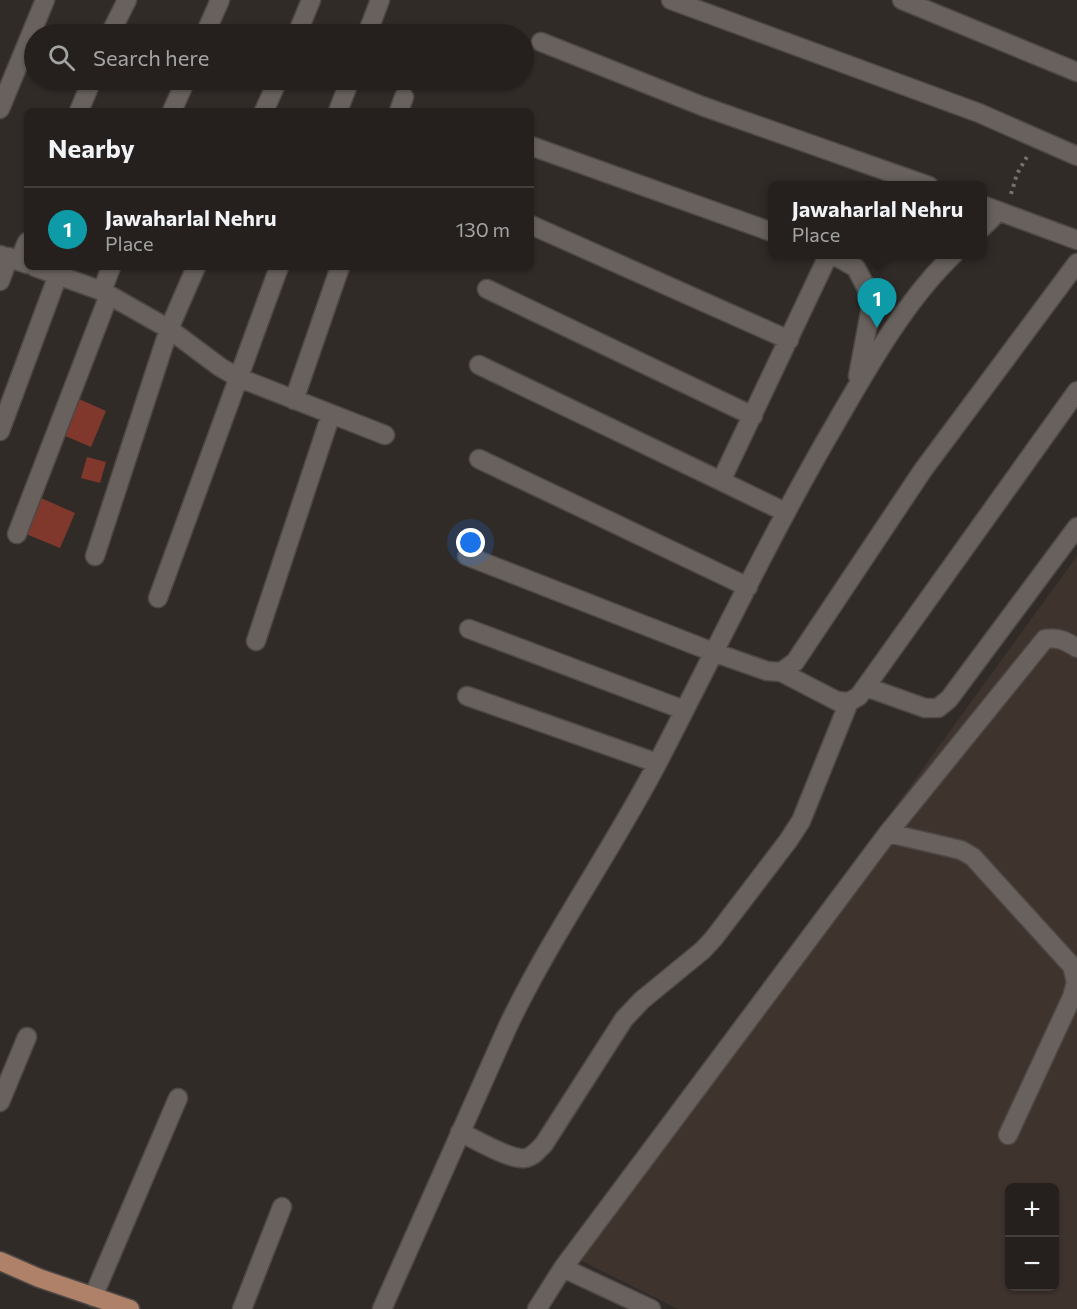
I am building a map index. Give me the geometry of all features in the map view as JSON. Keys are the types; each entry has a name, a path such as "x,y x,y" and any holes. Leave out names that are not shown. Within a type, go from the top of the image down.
{"main road":[{"path":"0,1261 118,1307"}],"street":[{"path":"35,24 45,0"},
{"path":"115,24 128,0"},
{"path":"209,24 220,0"},
{"path":"301,24 311,0"},
{"path":"371,24 380,0"},
{"path":"671,0 979,113 1077,156"},
{"path":"902,0 1077,72"},
{"path":"541,42 702,106 915,181"},
{"path":"0,110 24,51"},
{"path":"80,108 88,90"},
{"path":"173,108 181,90"},
{"path":"265,108 273,90"},
{"path":"339,108 346,90"},
{"path":"534,147 768,231"},
{"path":"995,210 1077,240"},
{"path":"534,226 789,340"},
{"path":"721,481 829,259"},
{"path":"839,259 856,268 867,287 871,307 855,389"},
{"path":"382,1309 530,980 657,763 785,512 855,389 880,347 939,268 949,259"},
{"path":"0,281 18,261"},
{"path":"781,672 795,662 922,470 1077,263"},
{"path":"44,270 106,293 169,329 237,377 385,435"},
{"path":"17,534 106,293 110,270"},
{"path":"95,556 169,329 195,270"},
{"path":"158,598 278,270"},
{"path":"294,400 339,270"},
{"path":"0,431 58,275"},
{"path":"487,289 753,416"},
{"path":"479,364 785,512"},
{"path":"467,556 713,652 767,671 781,672 837,701 849,702 859,696 866,687 1077,391"},
{"path":"255,641 331,414"},
{"path":"479,459 748,587"},
{"path":"866,687 925,708 938,708 949,699 1077,527"},
{"path":"469,629 684,710"},
{"path":"537,1309 563,1268 888,833 1045,639 1064,640 1077,648"},
{"path":"467,696 657,763"},
{"path":"460,1132 513,1157 524,1159 534,1155 544,1144 624,1019 642,1000 703,950 788,841 813,794 849,702"},
{"path":"888,833 961,850 973,857 1072,966 1076,982 1072,998 1008,1135"},
{"path":"0,1102 27,1037"},
{"path":"93,1297 178,1098"},
{"path":"242,1309 282,1207"},
{"path":"563,1268 651,1309"}],"path":[{"path":"995,210 1038,139"}],"shaded area":[{"path":"1077,556 1077,1309 678,1309 570,1255"}],"building":[{"path":"79,399 106,411 91,447 63,435"},
{"path":"87,457 106,462 100,483 81,478"},
{"path":"41,498 75,513 60,548 26,534"}],"place":[{"name":"Jawaharlal Nehru","path":"877,328"}]}
